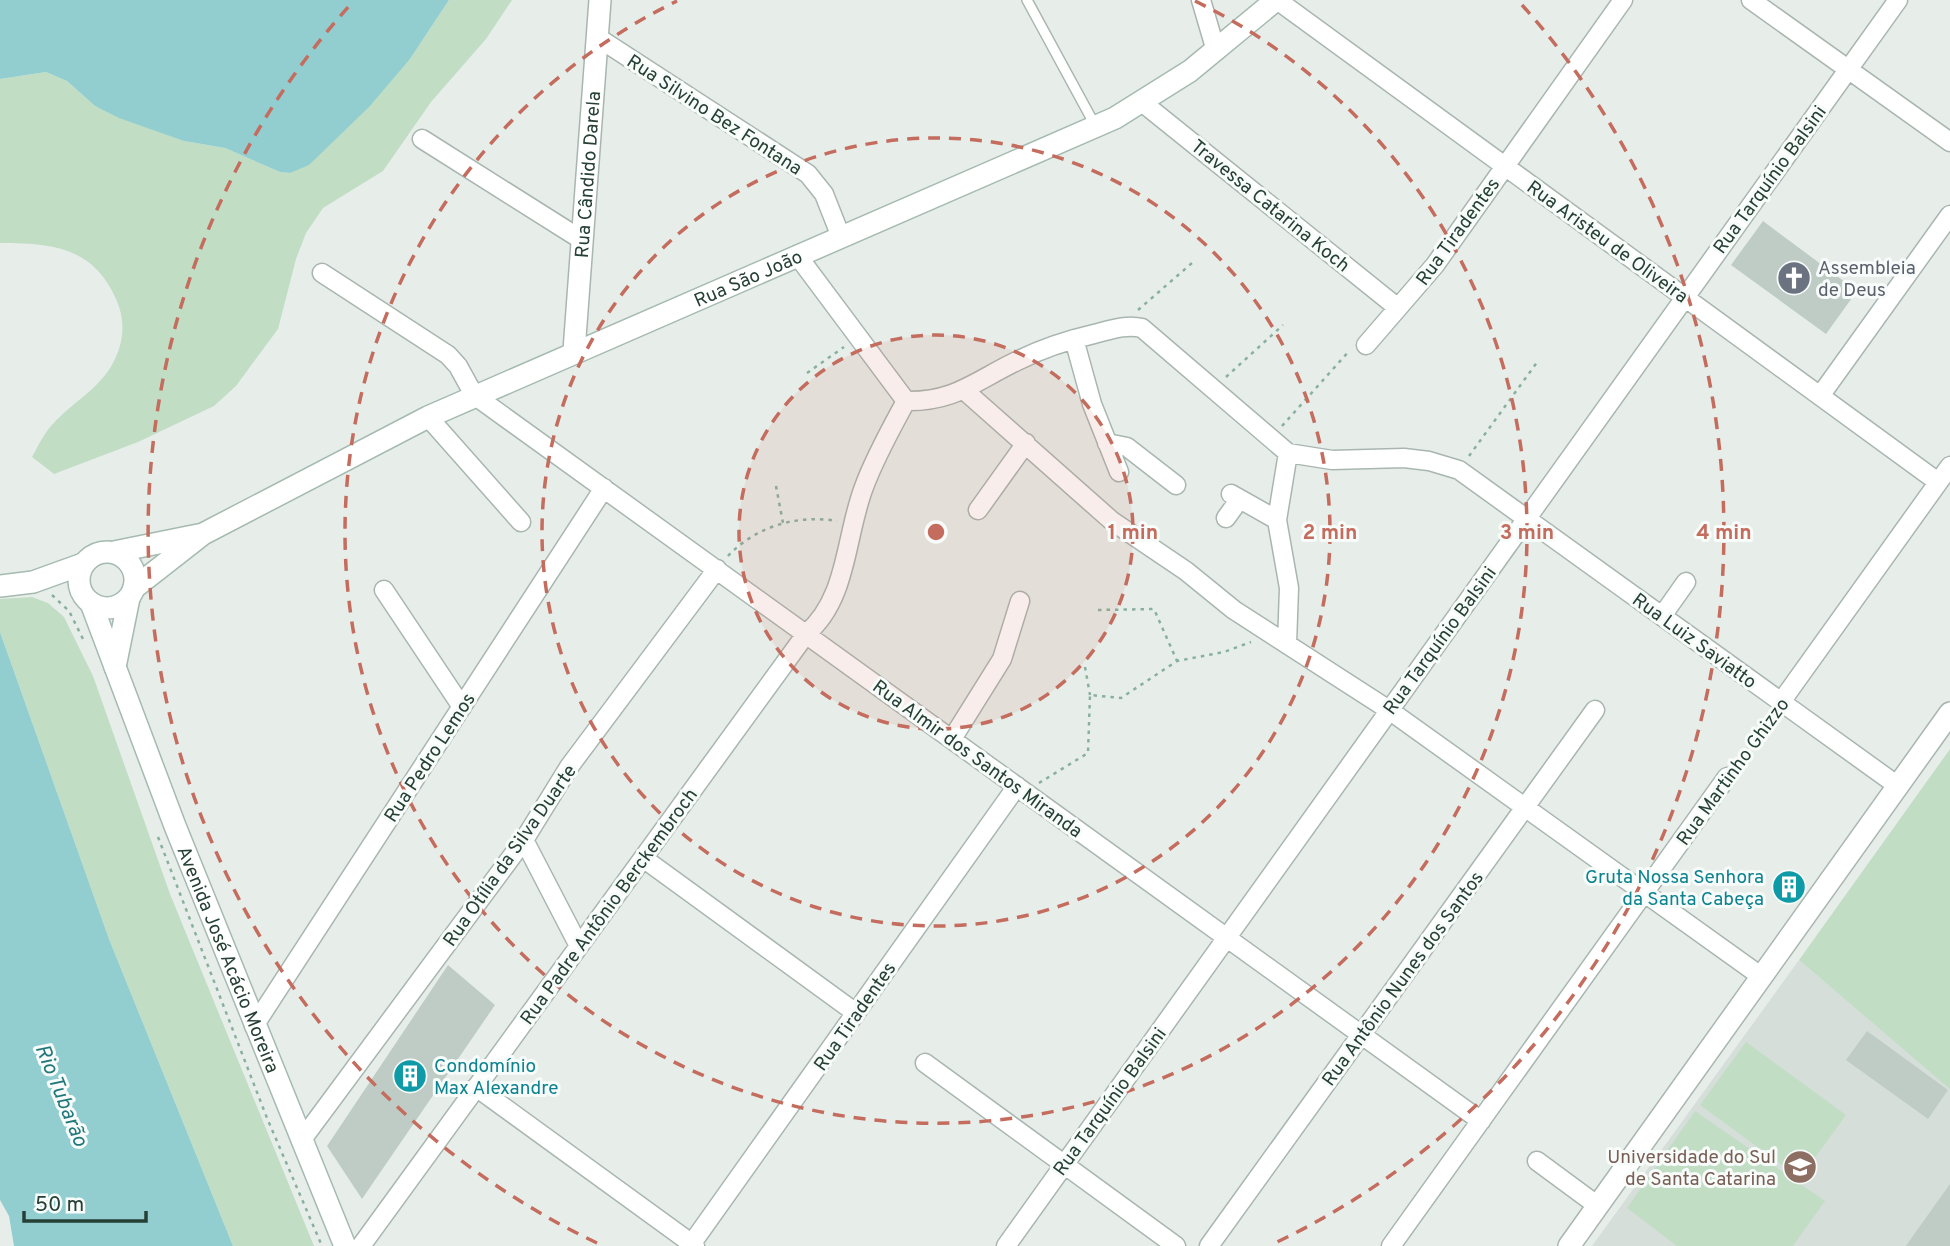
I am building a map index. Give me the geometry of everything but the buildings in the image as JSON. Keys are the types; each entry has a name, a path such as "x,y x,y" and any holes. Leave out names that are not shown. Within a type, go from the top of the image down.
{"main road":[{"name":"Rua Cândido Darela","path":"574,351 600,0"},
{"name":"Rua São João","path":"132,593 203,534 428,417 574,351 1096,127 1143,103 1216,51 1276,0"},
{"name":"Rua São João","path":"114,552 203,534"},
{"path":"17,584 83,564 97,553 114,552 122,555 134,570 132,593 115,669"},
{"path":"83,564 79,580 88,599"},
{"path":"17,584 88,599 106,608 115,607 132,593"},
{"name":"Avenida José Acácio Moreira","path":"88,599 254,1026 345,1246"},
{"path":"1569,1246 1950,713"}],"street":[{"path":"1201,0 1216,51"},
{"name":"Rua Aristeu de Oliveira","path":"1276,0 1938,482"},
{"name":"Rua Tiradentes","path":"1366,345 1435,265 1623,0"},
{"path":"1751,0 1950,142"},
{"name":"Rua Tarquínio Balsini","path":"1006,1246 1898,0"},
{"name":"Rua Silvino Bez Fontana","path":"597,37 808,174 824,194 841,237"},
{"name":"Travessa Catarina Koch","path":"1143,103 1398,308"},
{"path":"422,139 582,240"},
{"path":"1820,396 1950,215"},
{"path":"797,255 906,401 928,401 965,391 1019,360 1074,339 1134,326 1148,331 1288,453 1276,520 1289,588 1287,644"},
{"path":"323,273 448,355 458,366 474,395"},
{"path":"1074,339 1119,472"},
{"path":"965,391 1112,521 1186,571 1234,610 1389,710 1762,976"},
{"name":"Rua Almir dos Santos Miranda","path":"474,395 1481,1121"},
{"name":"Rua Padre Antônio Berckembroch","path":"361,1246 806,634 821,621 830,608 852,523 876,460 906,401"},
{"path":"428,417 521,522"},
{"path":"978,510 1026,443"},
{"path":"1107,443 1128,447 1176,485"},
{"name":"Rua Luiz Saviatto","path":"1288,453 1332,460 1404,458 1429,461 1459,470 1898,786"},
{"name":"Rua Martinho Ghizzo","path":"1781,702 1950,466"},
{"name":"Rua Pedro Lemos","path":"254,1026 604,488"},
{"path":"1226,518 1235,497 1276,520"},
{"name":"Rua Otília da Silva Duarte","path":"301,1141 524,840 569,767 717,569"},
{"path":"1662,616 1686,582"},
{"path":"384,590 462,707"},
{"path":"952,739 1002,659 1020,601"},
{"name":"Rua Antônio Nunes dos Santos","path":"1209,1246 1595,710"},
{"name":"Rua Martinho Ghizzo","path":"1391,1246 1727,776"},
{"name":"Rua Tiradentes","path":"692,1245 856,1013 1021,789"},
{"path":"524,840 579,946"},
{"path":"643,858 856,1013"},
{"path":"925,1063 1176,1246"},
{"path":"476,1087 692,1245"},
{"path":"1537,1161 1598,1206"}],"lane":[{"path":"1027,0 1096,127"}],"path":[{"path":"1134,326 1135,313 1192,263"},
{"path":"1213,388 1283,325"},
{"path":"807,373 858,337"},
{"path":"1270,439 1354,345 1366,345"},
{"path":"1459,470 1538,361"},
{"path":"776,486 783,523"},
{"path":"717,569 742,542 783,523 829,519 852,523"},
{"path":"17,584 69,611 88,648"},
{"path":"1098,610 1154,610 1177,661"},
{"path":"1090,695 1121,698 1177,661 1224,652 1271,634"},
{"path":"1021,789 1088,753 1090,695 1084,667"},
{"name":"Rua Martinho Ghizzo","path":"1727,776 1781,702"},
{"path":"155,828 220,1001 323,1246"}],"shaded area":[{"name":"Universidade do Sul de Santa Catarina","path":"1799,960 1950,1088 1950,1246 1592,1246"}],"green space":[{"path":"449,0 512,0 486,39 431,102 383,171 323,208 306,233 296,259 278,329 236,386 214,406 138,442 54,474 32,457 52,424 97,384 112,365 119,349 122,324 119,307 107,282 83,258 37,244 0,243 0,79 46,72 67,81 95,106 184,141 225,148 280,172 290,173 410,59"},
{"path":"32,597 48,603 64,617 93,676 170,894 314,1246 233,1246 109,939 0,632 0,599"},
{"path":"1950,749 1950,1089 1799,960"},
{"path":"1746,1042 1846,1115 1800,1178 1700,1105"},
{"path":"1695,1111 1825,1201 1793,1246 1677,1246 1627,1208"}],"water":[{"path":"0,0 449,0 410,59 369,107 309,165 290,173 280,172 225,148 184,141 119,118 95,106 67,81 46,72 0,79"},
{"name":"Rio Tubarão","path":"0,632 109,939 233,1246 14,1246 9,1216 0,1200"}],"place":[{"name":"Assembleia de Deus","path":"1794,278"},
{"name":"Gruta Nossa Senhora da Santa Cabeça","path":"1789,887"},
{"name":"Condomínio Max Alexandre","path":"410,1076"},
{"name":"Universidade do Sul de Santa Catarina","path":"1800,1167"}]}
